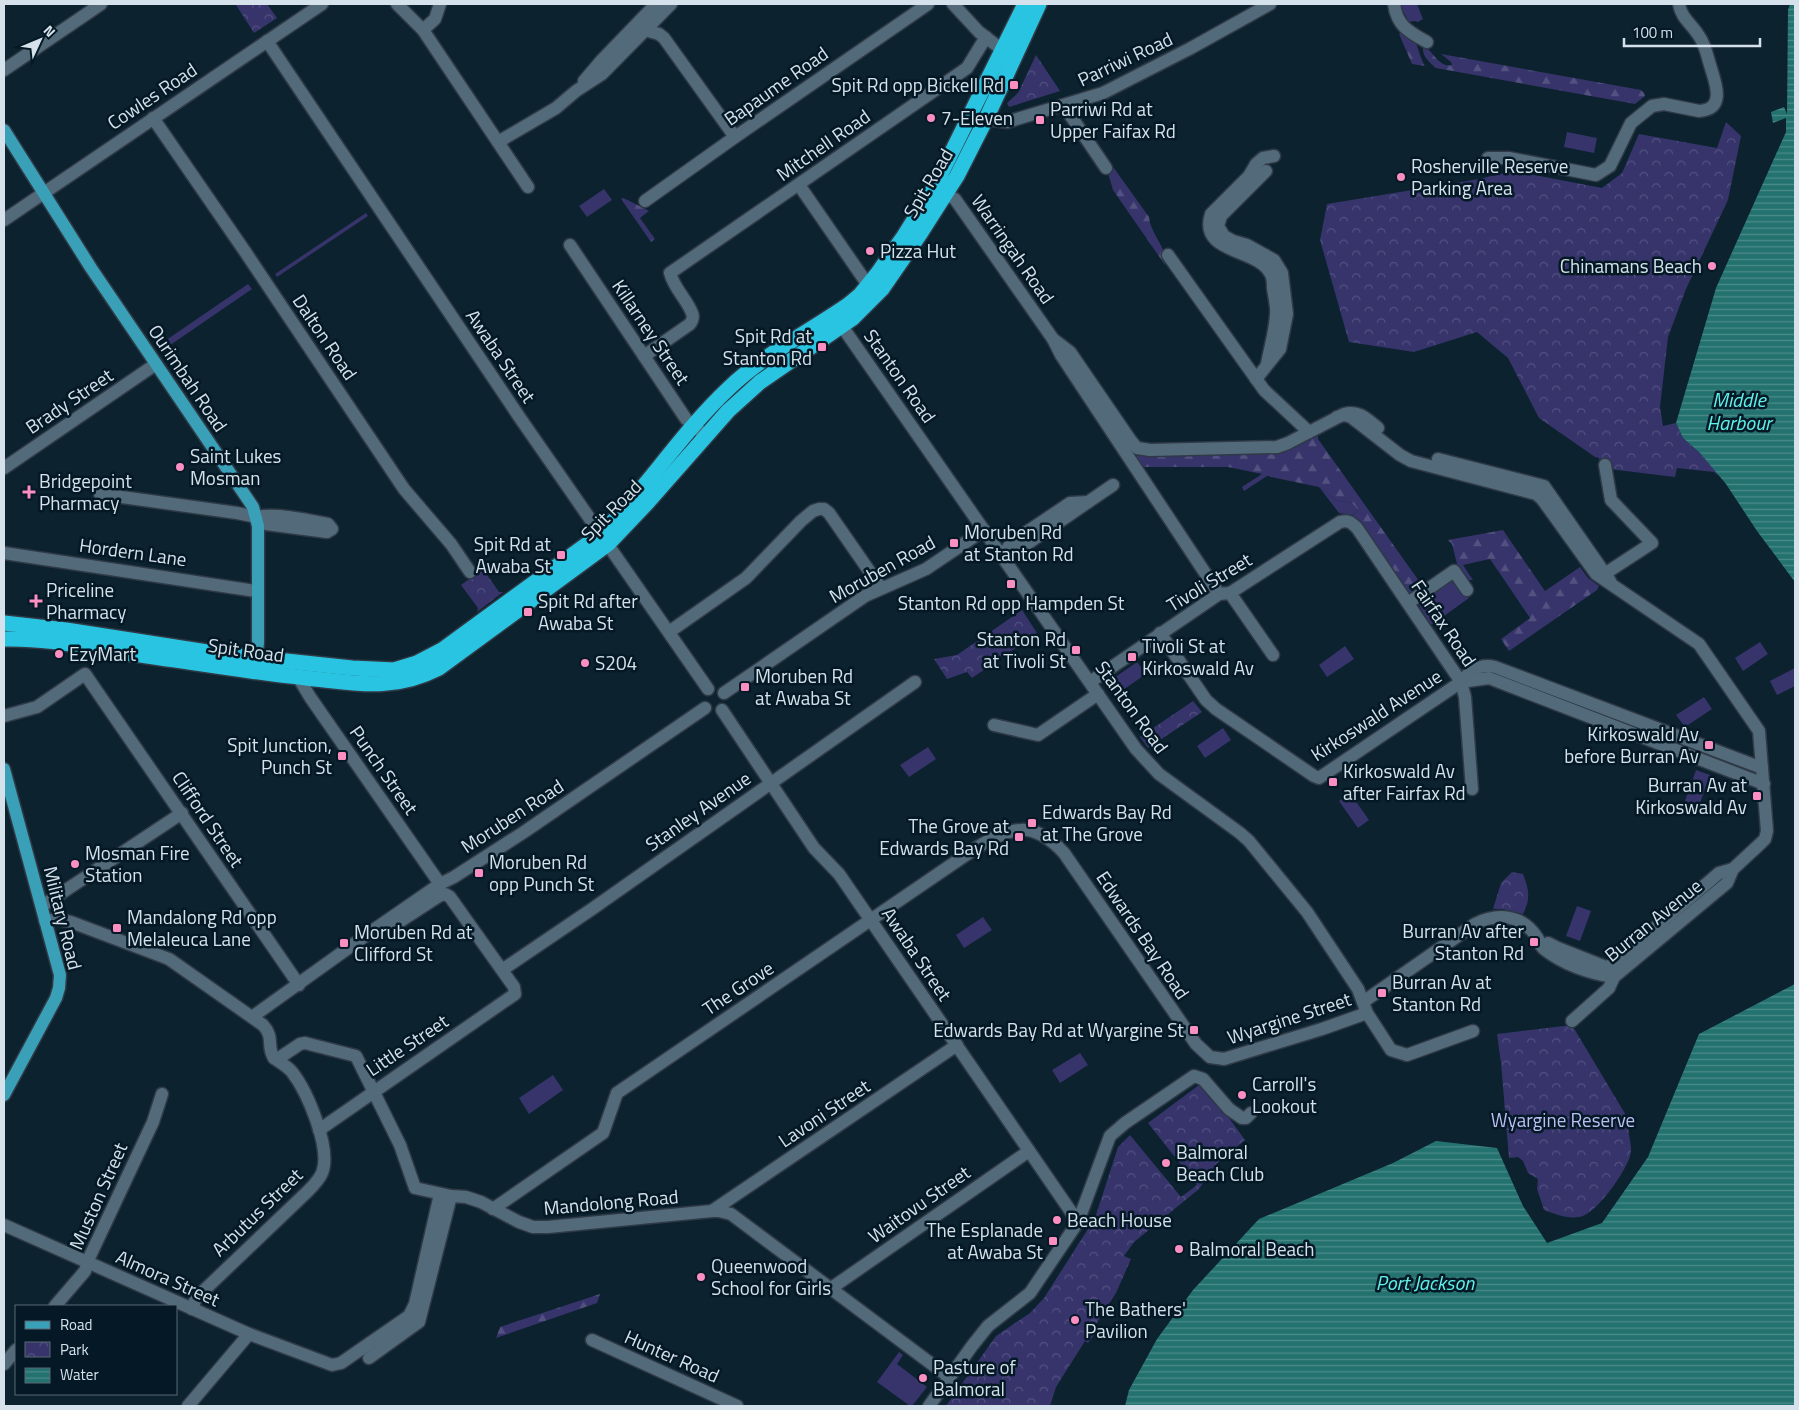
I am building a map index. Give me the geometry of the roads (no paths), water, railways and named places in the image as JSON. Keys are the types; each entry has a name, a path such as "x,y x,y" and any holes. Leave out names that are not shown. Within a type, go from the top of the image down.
{"highway":[{"name":"Spit Road","path":"8,625 66,630 255,665 298,677 368,684 403,682 424,676 439,668 647,503 700,431 838,320 868,285 940,191 957,176 986,119 1025,4"},
{"name":"Spit Road","path":"838,320 864,308 882,288 917,239 1008,54 1039,4"},
{"name":"Spit Road","path":"4,639 48,641 255,665 394,670 417,663 442,650 604,539"}],"main road":[{"name":"Ourimbah Road","path":"4,130 43,193 253,507 257,517 256,590 258,626 255,665"},
{"name":"Military Road","path":"4,769 60,975 56,998 4,1095"}],"street":[{"path":"4,70 101,4"},
{"name":"Cowles Road","path":"4,220 322,4"},
{"path":"397,4 423,30 528,187"},
{"path":"423,30 435,20 440,4"},
{"path":"576,91 601,61 656,4"},
{"path":"498,142 556,108 576,91 602,74 671,4"},
{"name":"Bapaume Road","path":"645,201 735,136 928,4"},
{"path":"954,4 986,37 1008,54"},
{"name":"Parriwi Road","path":"986,119 1007,122 1094,97 1117,88 1270,4"},
{"path":"1394,4 1395,13 1405,29 1428,42"},
{"path":"1488,158 1509,158 1596,175 1610,166 1632,123 1652,106 1664,104 1704,110 1712,106 1716,101 1717,89 1704,44 1700,36 1680,12 1678,4"},
{"path":"645,30 659,34 664,38 735,136"},
{"name":"Mitchell Road","path":"644,356 692,321 693,314 673,284 670,273 967,68 986,37"},
{"name":"Awaba Street","path":"267,41 520,418 708,689"},
{"path":"1064,106 1106,168"},
{"name":"Dalton Road","path":"153,118 404,488 451,544 470,572"},
{"path":"1267,364 1276,313 1272,275 1266,267 1244,253 1228,250 1218,242 1210,230 1208,221 1211,214 1249,176 1256,164 1264,158 1274,156"},
{"path":"1256,379 1280,349 1286,314 1282,273 1274,260 1247,245 1224,236 1218,226 1221,216 1266,171"},
{"path":"798,185 868,285"},
{"name":"Warringah Road","path":"940,191 954,199 1053,339 1061,355 1136,470 1224,593 1273,655"},
{"name":"Killarney Street","path":"570,245 686,419 700,431"},
{"path":"1168,256 1264,390 1310,432"},
{"name":"Stanton Road","path":"838,320 1136,749 1159,774 1249,841 1307,912 1358,989 1365,1007 1391,1050 1407,1055 1473,1031"},
{"name":"Warringah Road","path":"1053,339 1070,352 1136,448 1150,450 1277,447 1310,432"},
{"name":"Brady Street","path":"4,468 156,364"},
{"name":"Burran Avenue","path":"1310,432 1344,415 1351,417 1400,456 1411,461 1536,494 1596,574 1609,578 1699,644 1758,731 1764,784 1765,839 1733,870 1727,883 1614,977 1604,976 1562,961 1541,947 1538,937"},
{"path":"1605,465 1611,500 1652,543 1609,578"},
{"path":"1002,556 1012,542 1070,503 1088,502 1113,485"},
{"path":"100,494 257,517"},
{"path":"669,632 746,578 801,521 813,511 819,509 824,509 829,513 881,588"},
{"name":"Tivoli Street","path":"1090,682 1160,633 1224,593 1340,522 1351,522"},
{"name":"Fairfax Road","path":"1351,522 1357,528 1461,682 1465,697 1472,789"},
{"name":"Moruben Road","path":"724,693 865,596 926,569 984,530"},
{"name":"Hordern Lane","path":"4,553 256,590"},
{"path":"1408,603 1454,571 1468,590"},
{"name":"Kirkoswald Avenue","path":"1160,633 1206,700 1216,709 1319,778 1461,682 1467,674 1482,665 1488,665 1762,768"},
{"name":"Clifford Street","path":"4,716 37,707 85,674 298,985"},
{"name":"Punch Street","path":"298,677 440,884"},
{"name":"Kirkoswald Avenue","path":"1461,682 1489,678 1764,784"},
{"name":"Stanley Avenue","path":"502,970 915,682"},
{"path":"718,688 724,693 726,700 722,710 711,712 705,708 702,698 708,689 718,688"},
{"path":"994,725 1038,735 1098,694"},
{"name":"Moruben Road","path":"252,1017 372,930 440,884 524,832 705,708"},
{"name":"Awaba Street","path":"722,710 814,848 839,874 1078,1222"},
{"path":"42,906 182,814"},
{"name":"The Grove","path":"493,1209 603,1134 617,1093 991,839 1013,831 1032,831"},
{"name":"Edwards Bay Road","path":"1032,831 1046,837 1070,861 1196,1044 1210,1057 1224,1059"},
{"name":"Burran Avenue","path":"1365,1007 1456,937 1475,924 1490,918 1509,917 1519,921 1538,937 1558,948 1606,967 1612,965 1719,873 1733,870"},
{"name":"Moruben Road","path":"340,955 377,936 445,894 450,897 502,970"},
{"path":"45,921 58,919 71,922 169,959 260,1022 268,1030 271,1038 271,1054 274,1058"},
{"name":"Little Street","path":"319,1130 514,996 514,987 502,970"},
{"path":"1572,1021 1610,988 1614,977"},
{"name":"Wyargine Street","path":"1224,1059 1322,1029 1365,1007"},
{"name":"Mandolong Road","path":"274,1058 279,1058 300,1044 305,1043 352,1054 359,1060 400,1145 415,1188 446,1195 466,1197 533,1227 719,1211 731,1214 949,1377"},
{"name":"Lavoni Street","path":"712,1212 957,1046"},
{"name":"Arbutus Street","path":"192,1309 196,1298 308,1191 322,1174 325,1157 314,1112 291,1071 274,1058"},
{"path":"929,1406 988,1326 1030,1293 1078,1222 1110,1136 1125,1123 1194,1076 1202,1078 1229,1109 1242,1118 1246,1118 1251,1113"},
{"name":"Muston Street","path":"55,1305 85,1271 153,1122 162,1094"},
{"name":"Waitovu Street","path":"830,1289 1029,1150"},
{"path":"369,1358 419,1322 446,1195"},
{"name":"Almora Street","path":"4,1225 249,1334 319,1361 332,1364 341,1363 409,1316 415,1304 446,1195"},
{"path":"188,1406 249,1334"},
{"name":"Hunter Road","path":"592,1340 737,1406"},
{"path":"4,1364 15,1351"}],"water":[{"name":"Middle Harbour","path":"1790,4 1795,4 1795,582 1757,531 1726,484 1700,453 1683,438 1676,423 1716,288 1786,132 1786,118 1773,123 1771,112 1784,107 1787,114 1788,10"},
{"name":"Port Jackson","path":"1795,984 1795,1406 1125,1406 1129,1390 1157,1339 1193,1290 1259,1219 1393,1163 1436,1141 1497,1148 1523,1206 1547,1243 1602,1223 1648,1157 1699,1034"}],"place":[{"name":"Spit Rd opp Bickell Rd","path":"1014,85"},
{"name":"7-Eleven","path":"931,118"},
{"name":"Parriwi Rd at Upper Faifax Rd","path":"1040,120"},
{"name":"Rosherville Reserve Parking Area","path":"1401,177"},
{"name":"Pizza Hut","path":"870,251"},
{"name":"Chinamans Beach","path":"1712,266"},
{"name":"Spit Rd at Stanton Rd","path":"822,347"},
{"name":"Saint Lukes Mosman","path":"180,467"},
{"name":"Bridgepoint Pharmacy","path":"29,492"},
{"name":"Moruben Rd at Stanton Rd","path":"954,543"},
{"name":"Spit Rd at Awaba St","path":"561,555"},
{"name":"Stanton Rd opp Hampden St","path":"1011,584"},
{"name":"Priceline Pharmacy","path":"36,601"},
{"name":"Spit Rd after Awaba St","path":"528,612"},
{"name":"Stanton Rd at Tivoli St","path":"1076,650"},
{"name":"EzyMart","path":"59,654"},
{"name":"Tivoli St at Kirkoswald Av","path":"1132,657"},
{"name":"S204","path":"585,663"},
{"name":"Moruben Rd at Awaba St","path":"745,687"},
{"name":"Kirkoswald Av before Burran Av","path":"1709,745"},
{"name":"Spit Junction, Punch St","path":"342,756"},
{"name":"Kirkoswald Av after Fairfax Rd","path":"1333,782"},
{"name":"Burran Av at Kirkoswald Av","path":"1757,796"},
{"name":"Edwards Bay Rd at The Grove","path":"1032,823"},
{"name":"The Grove at Edwards Bay Rd","path":"1019,837"},
{"name":"Mosman Fire Station","path":"75,864"},
{"name":"Moruben Rd opp Punch St","path":"479,873"},
{"name":"Mandalong Rd opp Melaleuca Lane","path":"117,928"},
{"name":"Burran Av after Stanton Rd","path":"1534,942"},
{"name":"Moruben Rd at Clifford St","path":"344,943"},
{"name":"Burran Av at Stanton Rd","path":"1382,993"},
{"name":"Edwards Bay Rd at Wyargine St","path":"1194,1030"},
{"name":"Carroll's Lookout","path":"1242,1095"},
{"name":"Balmoral Beach Club","path":"1166,1163"},
{"name":"Beach House","path":"1057,1220"},
{"name":"The Esplanade at Awaba St","path":"1053,1241"},
{"name":"Balmoral Beach","path":"1179,1249"},
{"name":"Queenwood School for Girls","path":"701,1277"},
{"name":"The Bathers' Pavilion","path":"1075,1320"},
{"name":"Pasture of Balmoral","path":"923,1378"}],"park label":[{"name":"Wyargine Reserve","path":"1563,1120"}]}
